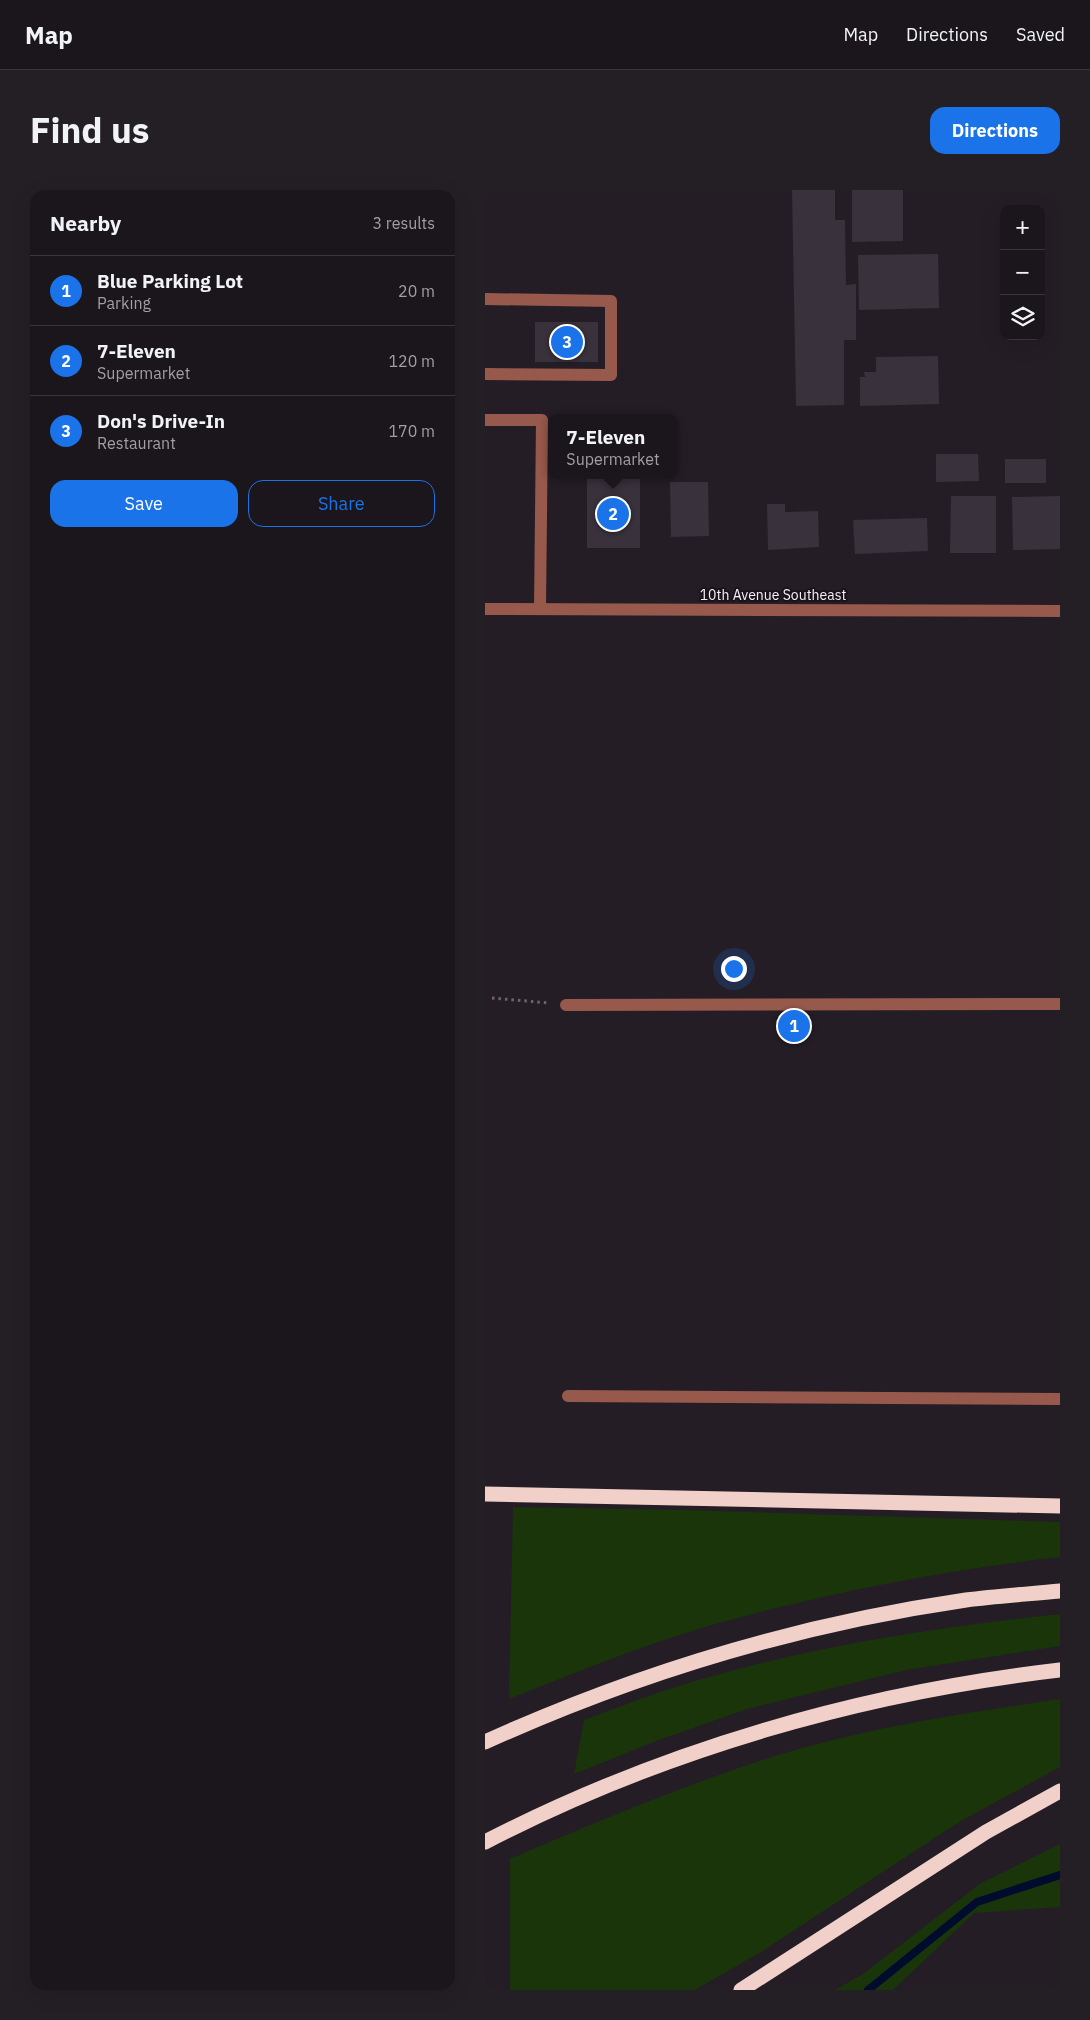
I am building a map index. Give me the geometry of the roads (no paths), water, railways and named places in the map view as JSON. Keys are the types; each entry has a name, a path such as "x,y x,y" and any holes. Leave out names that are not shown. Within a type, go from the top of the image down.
{"highway":[{"path":"485,1494 1060,1506"},
{"path":"485,1742 633,1682 732,1650 847,1622 966,1600 1060,1591"},
{"path":"485,1842 518,1825 637,1773 764,1730 879,1700 1007,1676 1060,1670"},
{"path":"741,1990 987,1832 1060,1791"}],"street":[{"path":"485,299 611,301 611,375 485,374"},
{"path":"485,420 542,420 539,609"},
{"name":"10th Avenue Southeast","path":"485,609 1060,611"},
{"path":"566,1005 1060,1004"},
{"path":"568,1396 1060,1399"}],"waterway":[{"path":"868,1990 977,1902 1060,1875"}],"place":[{"name":"Don's Drive-In","path":"567,342"},
{"name":"7-Eleven","path":"613,514"},
{"name":"Blue Parking Lot","path":"794,1026"}]}
